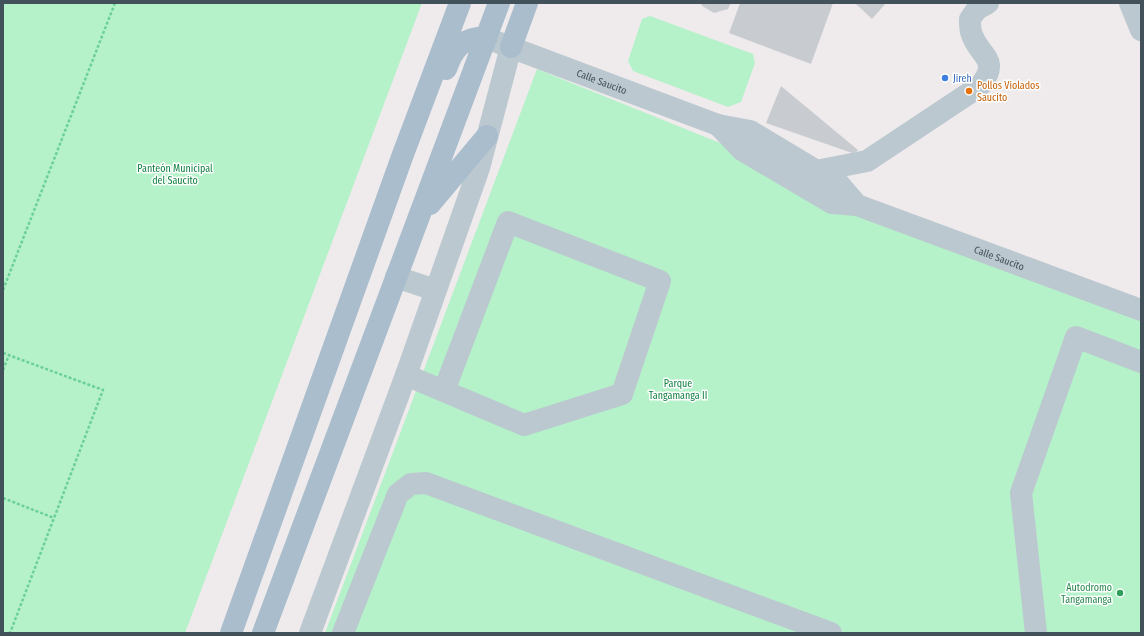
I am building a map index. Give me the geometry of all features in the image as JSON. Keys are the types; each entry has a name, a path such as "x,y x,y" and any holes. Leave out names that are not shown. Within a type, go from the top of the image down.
{"main road":[{"path":"231,633 402,157 460,3"},
{"path":"263,633 499,3"},
{"path":"511,48 527,3"},
{"path":"402,157 425,121 452,54 463,42 476,38 487,37"},
{"path":"420,215 487,136"}],"street":[{"name":"Calle Saucito","path":"782,172 818,172 867,161 980,86 989,74 989,63 971,33 970,19 977,9 988,3"},
{"path":"1130,3 1141,30"},
{"name":"Calle Saucito","path":"487,37 511,48 718,125 750,131 840,185 857,205"},
{"path":"310,633 406,375 479,168 511,48"},
{"name":"Calle Saucito","path":"718,125 742,150 782,172 832,203 857,205 1141,310"},
{"path":"406,375 524,425 622,394 660,281 508,222 444,391"},
{"path":"396,277 435,290"},
{"path":"1036,633 1021,493 1076,337 1141,362"},
{"path":"343,633 398,494 411,484 426,483 831,633"}],"path":[{"path":"3,290 115,3"},
{"path":"3,353 103,390 10,633"},
{"path":"3,370 9,355"},
{"path":"3,498 54,518"}],"green space":[{"name":"Panteón Municipal del Saucito","path":"3,3 422,3 185,633 3,633"},
{"path":"650,16 753,54 755,63 741,102 728,107 633,71 628,61 642,19"},
{"name":"Parque Tangamanga II","path":"537,69 1141,313 1141,633 325,633"}],"building":[{"path":"701,3 731,3 728,9 714,13 702,6"},
{"path":"740,3 833,3 811,64 729,33"},
{"path":"855,3 886,3 872,19"},
{"path":"781,86 858,150 852,153 766,123"}],"place":[{"name":"Jireh","path":"945,78"},
{"name":"Pollos Violados Saucito","path":"969,91"},
{"name":"Autodromo Tangamanga","path":"1120,593"}]}
